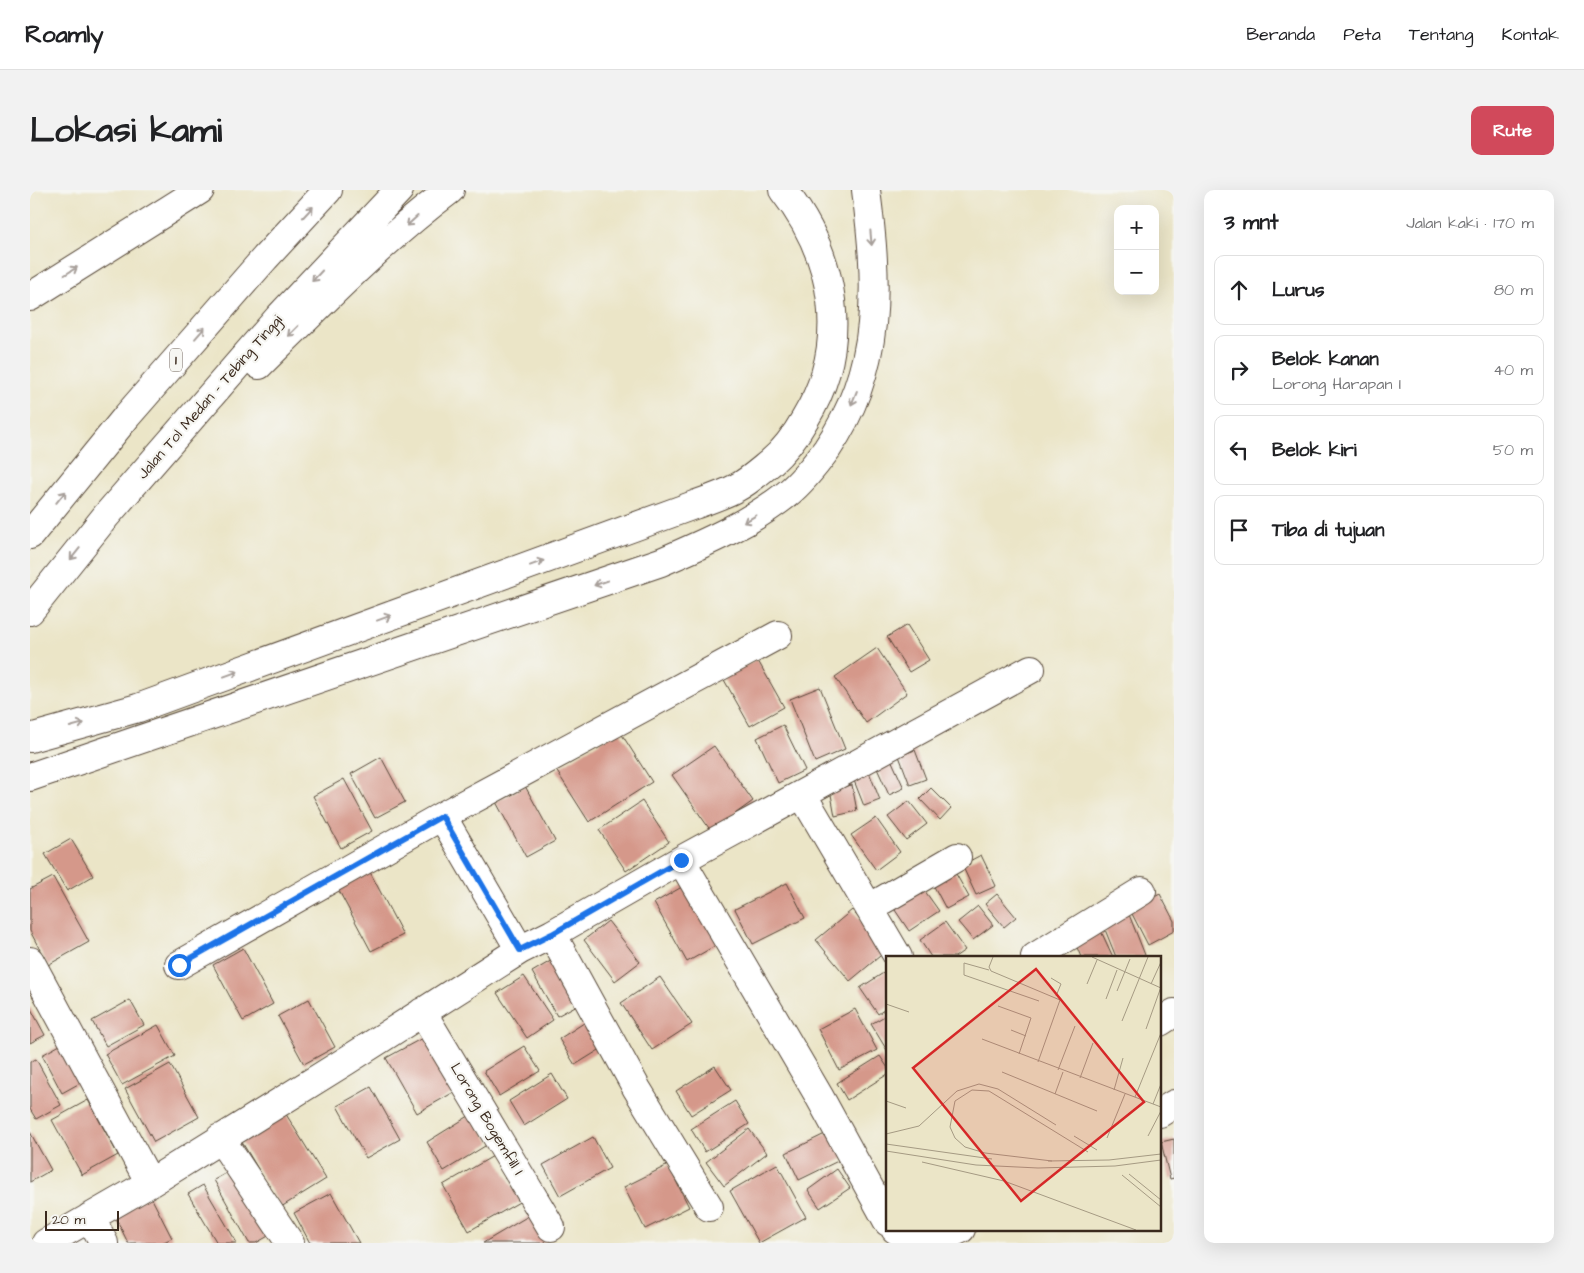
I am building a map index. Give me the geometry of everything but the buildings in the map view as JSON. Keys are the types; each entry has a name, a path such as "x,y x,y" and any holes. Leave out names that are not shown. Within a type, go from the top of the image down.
{"main road":[{"path":"30,298 200,190"},
{"name":"1","path":"30,535 127,416 265,258 328,190"},
{"name":"Jalan Tol Medan - Tebing Tinggi","path":"30,611 106,516 280,316 399,190"},
{"path":"106,516 342,283 433,202 450,190"},
{"path":"30,738 147,704 694,506 737,487 770,462 795,436 816,401 828,366 834,333 832,302 826,270 814,239 794,204 783,190"},
{"path":"30,778 661,562 707,543 752,519 788,493 817,462 840,429 855,396 868,358 873,322 874,282 866,190"},
{"path":"179,965 442,816 778,635"},
{"path":"46,1243 150,1183 520,950 1031,668"},
{"path":"802,794 897,956"},
{"path":"442,816 520,950"},
{"path":"869,908 957,857"},
{"path":"681,860 819,1096 886,1218"},
{"path":"1037,956 1142,891"},
{"path":"552,934 637,1090 709,1207"},
{"path":"30,961 150,1183"},
{"name":"Lorong Bogemfill I","path":"422,1012 551,1227"},
{"path":"1162,1021 1174,1013"},
{"path":"1162,1112 1174,1104"},
{"path":"220,1138 290,1243"},
{"path":"90,1218 104,1243"},
{"path":"896,1230 910,1239 935,1241 954,1236"}],"route":[{"path":"179,965 442,816 520,950 552,934 681,860"}]}
